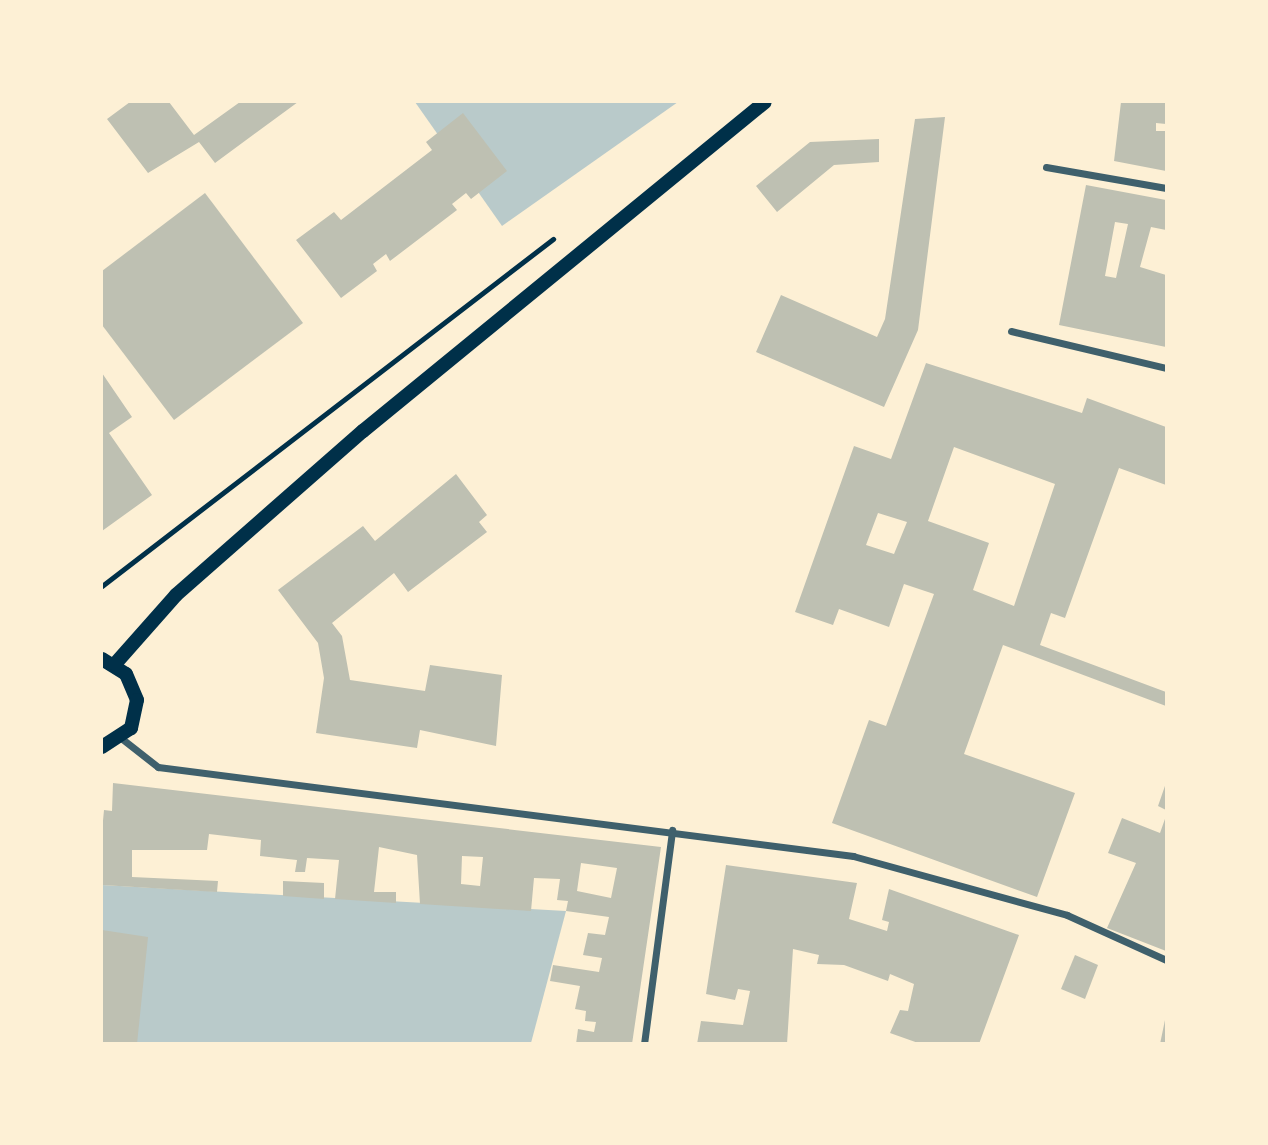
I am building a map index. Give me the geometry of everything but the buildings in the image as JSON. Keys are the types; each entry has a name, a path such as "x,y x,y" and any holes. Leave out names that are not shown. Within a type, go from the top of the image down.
{"main road":[{"path":"102,747 121,738 137,700 108,662 176,595 363,431 765,102"}],"street":[{"path":"1046,167 1167,188"},
{"path":"1011,331 1167,368"},
{"path":"121,738 158,767 672,830 853,856 1067,915 1167,960"},
{"path":"644,1044 672,830"}],"path":[{"path":"102,586 558,236"}],"shaded area":[{"path":"415,102 678,102 502,226"},
{"path":"102,885 566,911 531,1043 102,1043"}]}
